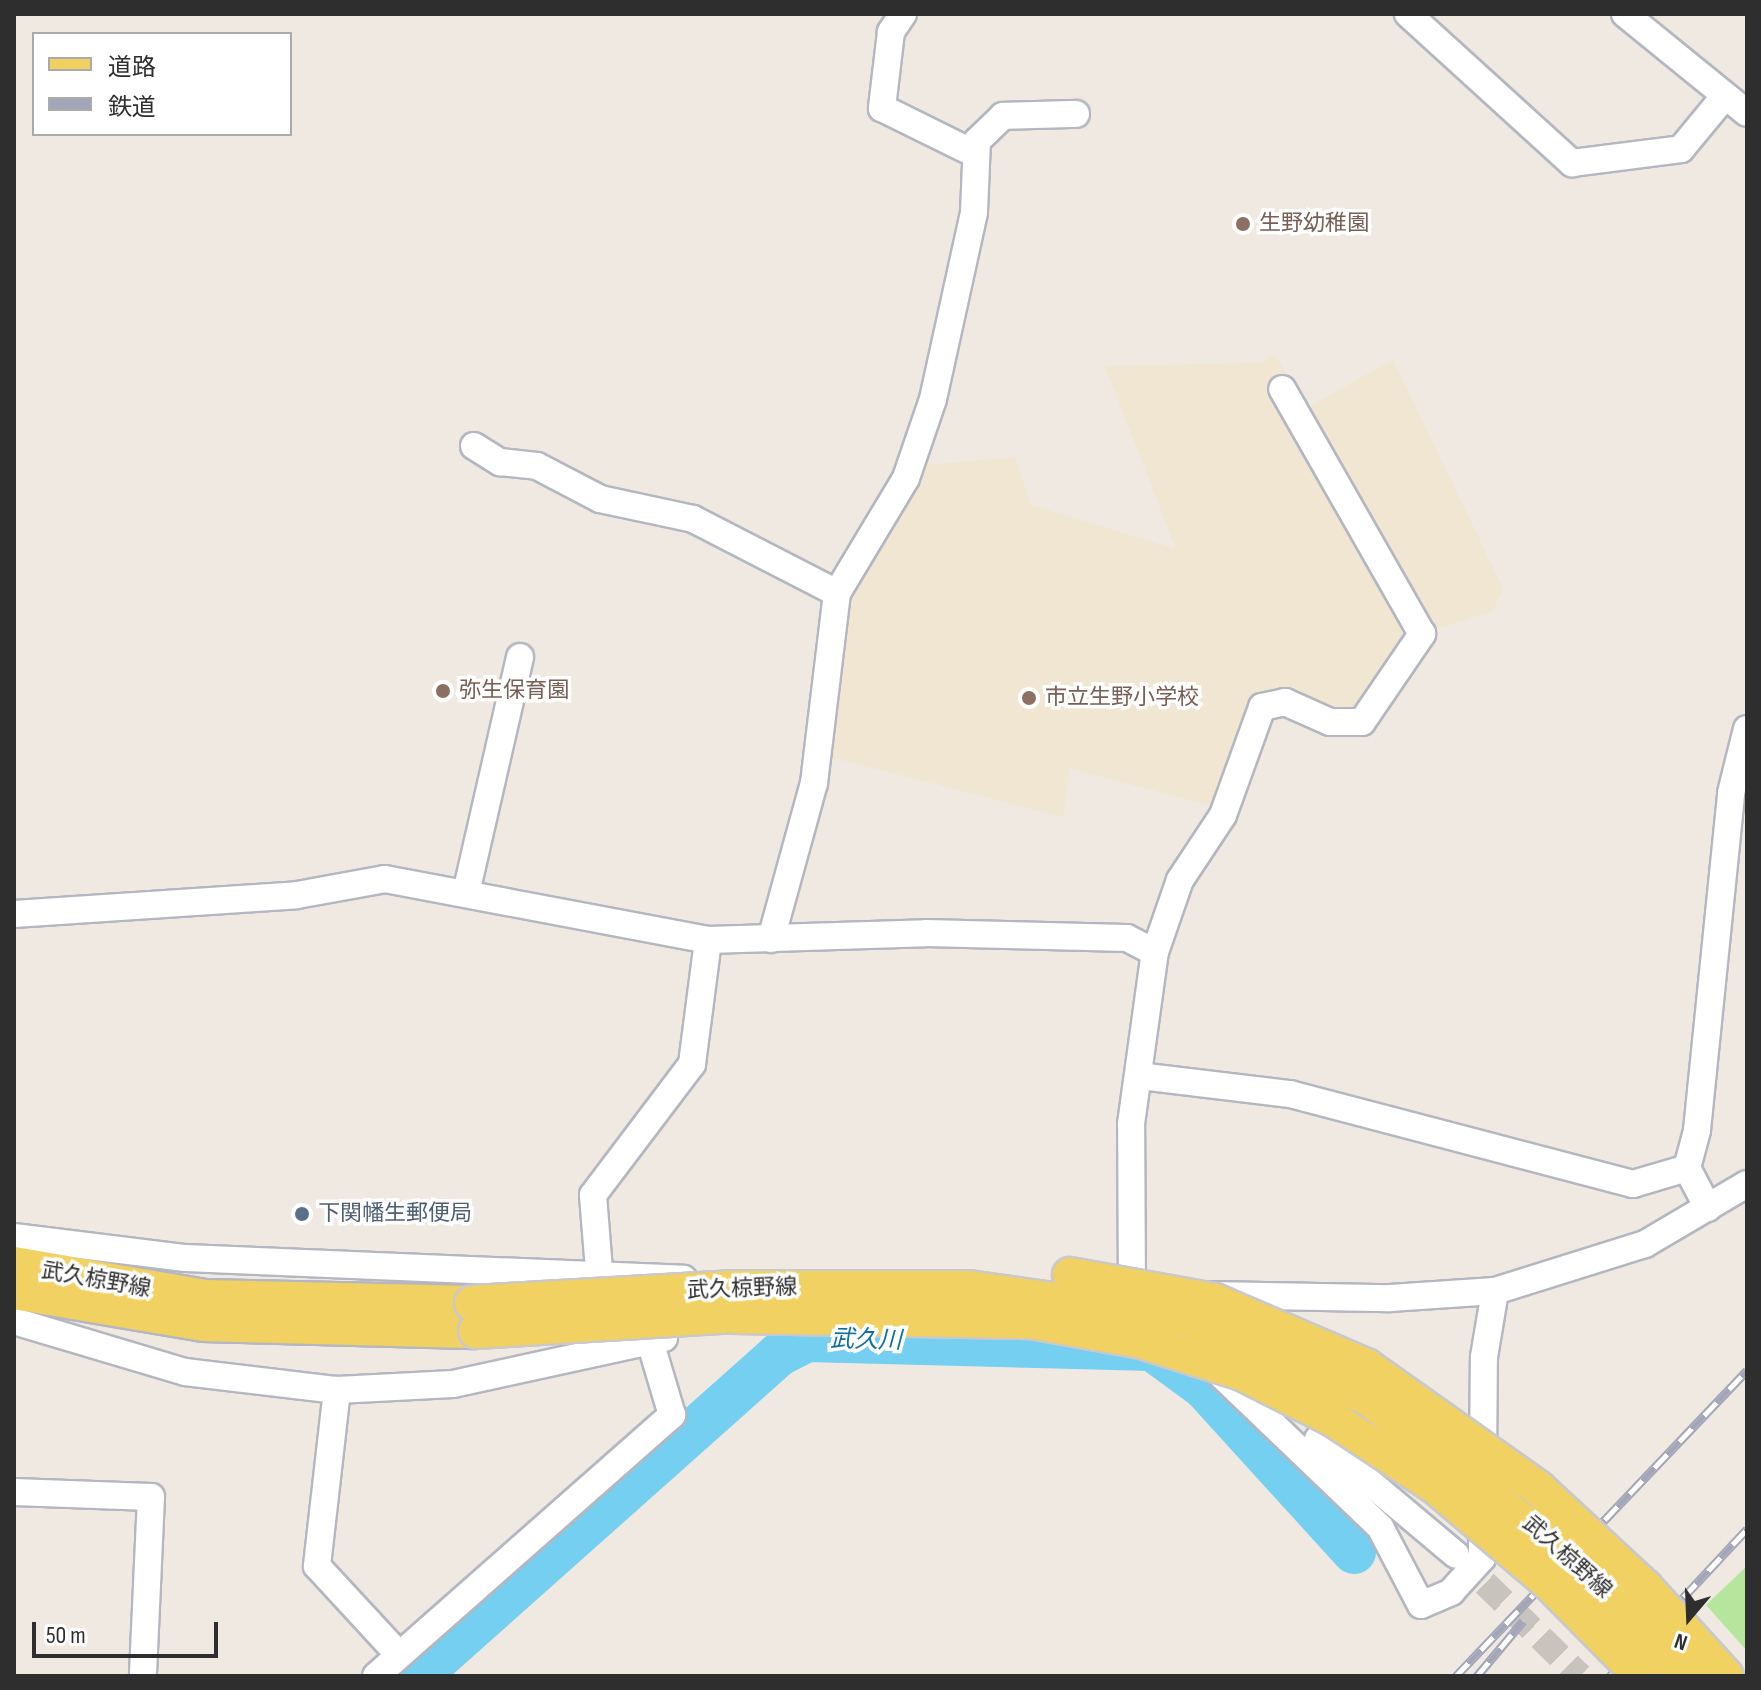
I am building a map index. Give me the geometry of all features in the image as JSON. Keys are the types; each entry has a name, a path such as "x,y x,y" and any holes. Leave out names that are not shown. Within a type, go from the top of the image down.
{"main road":[{"name":"武久椋野線","path":"14,1264 205,1297 474,1317"},
{"path":"732,1302 1038,1272 1138,1282 1279,1323 1424,1402 1538,1488 1645,1587 1726,1676"},
{"name":"武久椋野線","path":"14,1292 217,1325 474,1317 732,1302 970,1303 1108,1319 1184,1334 1278,1370 1436,1451 1584,1570 1685,1676"},
{"path":"732,1302 1030,1321 1141,1341 1242,1373 1333,1419 1436,1487 1547,1581 1641,1676"}],"street":[{"path":"903,14 891,32 882,108 973,153"},
{"path":"1625,14 1747,113"},
{"path":"1413,16 1572,163 1681,149 1724,97"},
{"path":"771,939 814,783 837,593 906,478 933,399 974,212 973,153 991,121 1035,111 1076,114"},
{"path":"1282,389 1422,634 1362,722 1330,722 1285,702 1262,707 1223,815 1180,880 1155,952 1130,1150 1132,1293 1331,1474 1380,1527 1421,1605 1451,1592 1482,1558 1484,1357 1495,1291"},
{"path":"474,446 500,462 537,466 600,499 693,519 837,593"},
{"path":"466,893 520,657"},
{"path":"1708,1208 1687,1168 1731,793 1747,729"},
{"path":"14,914 297,895 385,879 708,940 926,933 1127,938 1155,952"},
{"path":"376,1676 672,1415 650,1341 599,1270 593,1195 692,1064 708,940"},
{"path":"1139,1076 1290,1094 1633,1184 1687,1168"},
{"path":"14,1237 186,1258 599,1270 811,1293 1132,1293 1390,1298 1495,1291 1645,1244 1747,1184"},
{"path":"1132,1293 1217,1354 1456,1555"},
{"path":"14,1321 185,1372 337,1390 453,1384 814,1304 903,1294"},
{"path":"337,1390 317,1566 399,1655"},
{"path":"14,1492 151,1497 143,1676"}],"shaded area":[{"path":"1274,354 1308,407 1393,360 1503,588 1493,611 1414,636 1357,718 1336,717 1273,689 1256,697 1219,808 1069,768 1063,817 826,756 841,611 918,466 1015,457 1031,505 1176,549 1105,366 1260,363"}],"green space":[{"path":"1747,1566 1747,1651 1706,1605"}],"waterway":[{"name":"武久川","path":"418,1676 778,1355 807,1340 1152,1349 1204,1387 1354,1552"}],"tunnel":[{"path":"1457,1556 1580,1676"}],"railway":[{"path":"1456,1676 1747,1370"},
{"path":"1610,1676 1747,1529"},
{"path":"1477,1676 1523,1621"}],"place":[{"name":"生野幼稚園","path":"1243,224"},
{"name":"弥生保育園","path":"443,691"},
{"name":"市立生野小学校","path":"1029,698"},
{"name":"下関幡生郵便局","path":"302,1214"}]}
